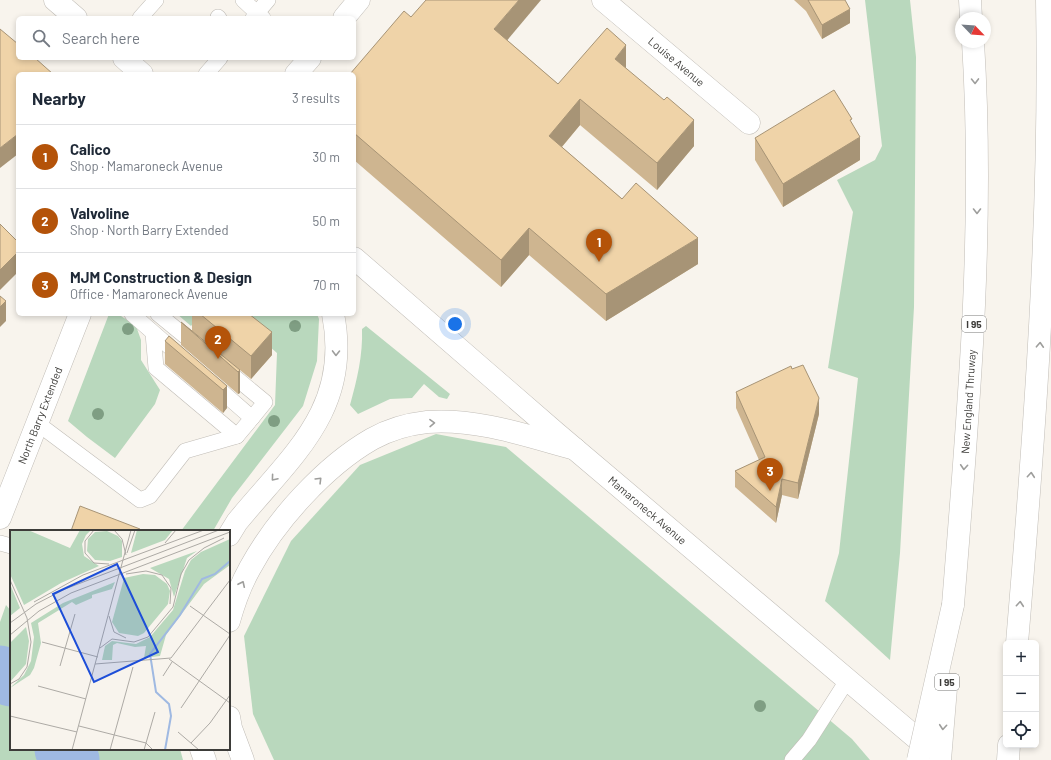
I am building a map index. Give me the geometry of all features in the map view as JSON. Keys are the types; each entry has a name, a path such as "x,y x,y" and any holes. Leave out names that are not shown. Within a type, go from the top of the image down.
{"main road":[{"path":"55,0 74,16"},
{"path":"346,16 359,0"},
{"name":"Louise Avenue","path":"603,0 749,123"},
{"path":"970,0 971,12"},
{"path":"1017,640 1035,431 1044,265 1049,137 1047,0"},
{"name":"New England Thruway","path":"941,760 972,358 977,244 973,48"},
{"path":"126,60 140,72"},
{"name":"Mamaroneck Avenue","path":"356,260 575,449 848,679 941,760"},
{"name":"North Barry Extended","path":"0,518 79,316"},
{"path":"230,534 241,517 301,447 315,426 324,408 331,390 335,373 336,335 332,316"},
{"path":"230,618 238,593 250,568 284,518 325,474 348,455 373,439 399,428 426,422 462,422 488,425 575,449"},
{"path":"918,760 953,605"},
{"path":"230,720 243,760"},
{"path":"1008,760 1009,748"},
{"path":"201,750 205,760"}],"lane":[{"path":"142,16 156,0"},
{"path":"243,0 258,16 268,0"},
{"path":"208,72 218,60"},
{"path":"134,316 188,363"},
{"path":"38,424 140,500 150,496 185,451 237,436 265,402 160,316"},
{"path":"153,332 156,368 237,436"},
{"path":"200,373 252,418"},
{"path":"0,542 10,546"},
{"path":"792,760 809,740 848,679"}],"green space":[{"path":"865,0 910,0 916,57 914,307 900,553 890,660 825,601 839,553 858,378 828,368 853,212 837,180 875,160 882,146"},
{"path":"108,316 121,316 136,326 141,340 141,360 160,390 155,404 115,458 68,421"},
{"path":"179,316 199,316 191,326"},
{"path":"234,316 318,316 319,319 317,361 303,406 232,498 214,530 182,530 275,405 277,353"},
{"path":"366,326 450,394 447,399 439,397 424,384 412,398 390,399 358,414 350,405 362,348 362,329"},
{"path":"436,434 506,447 852,739 870,760 274,760 253,714 244,636 291,541 360,465"},
{"path":"6,605 10,610 10,750 180,750 183,760 0,760 0,622"}],"building":[{"path":"426,0 519,0 494,29 558,84 607,28 626,45 615,59 664,100 667,97 694,120 657,163 580,99 549,136 622,199 636,183 698,238 606,294 529,228 501,260 356,135 356,72 352,72 404,11 411,17"},
{"path":"808,0 845,0 850,9 822,25"},
{"path":"0,29 16,42 16,60 37,60 51,72 16,72 16,136 0,148"},
{"path":"834,90 852,119 850,120 860,137 783,184 755,138"},
{"path":"0,224 16,240 16,254 0,270"},
{"path":"0,296 6,301 0,307"},
{"path":"202,316 252,316 272,332 251,356"},
{"path":"181,322 240,370 238,372"},
{"path":"169,336 227,386 223,390 165,341"},
{"path":"803,365 819,398 798,483 782,479 776,507 735,471 765,457 736,392 791,366 792,369"},
{"path":"80,506 140,529 140,530 71,530"}],"waterway":[{"path":"0,674 10,678"},
{"path":"64,750 71,760"}],"place":[{"name":"Calico","path":"599,262"},
{"name":"Valvoline","path":"218,359"},
{"name":"MJM Construction & Design","path":"770,491"}]}
